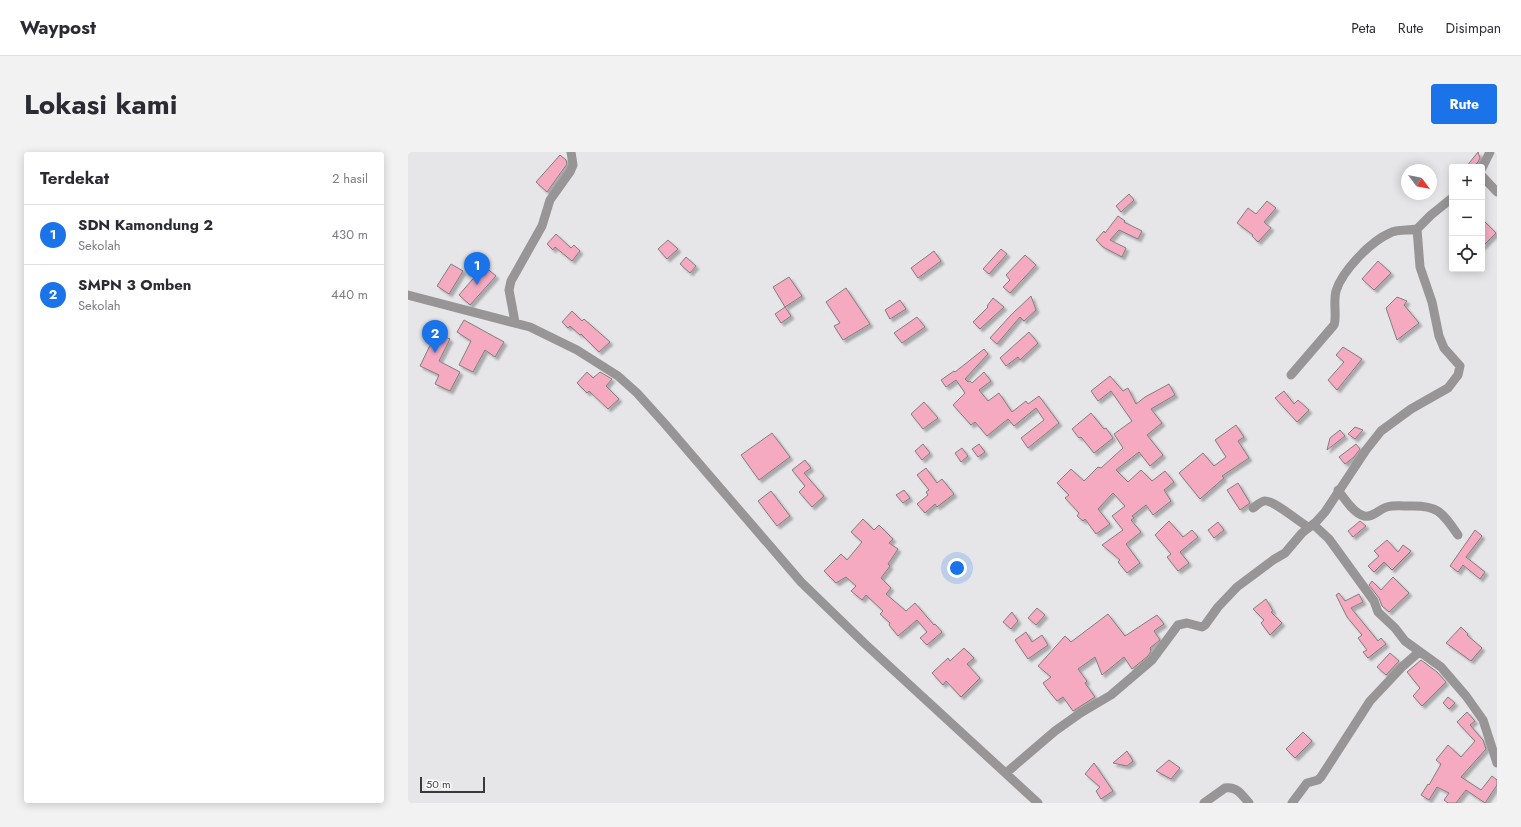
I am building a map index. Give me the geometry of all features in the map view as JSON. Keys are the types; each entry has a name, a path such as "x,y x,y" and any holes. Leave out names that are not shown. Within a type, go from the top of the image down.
{"street":[{"path":"515,322 510,290 511,281 542,226 550,200 570,172 573,165 571,152"},
{"path":"1484,164 1490,152"},
{"path":"1485,179 1497,192"},
{"path":"1291,374 1334,325 1334,306 1337,289 1351,267 1372,244 1390,233 1400,230 1417,229 1450,200"},
{"path":"1006,773 1055,731 1079,714 1111,695 1156,656 1178,625 1187,623 1202,627 1205,625 1218,607 1237,587 1272,560 1285,553 1324,512 1366,450 1381,431 1411,409 1448,388 1460,370 1460,364 1444,348 1439,336 1432,302 1420,267 1417,229"},
{"path":"408,295 530,327 564,343 605,366 627,383 682,443 801,582 864,643 1038,803"},
{"path":"1338,490 1359,513 1364,516 1375,514 1387,507 1425,505 1433,507 1441,512 1458,535"},
{"path":"1253,508 1264,501 1273,502 1289,516 1311,525 1329,539 1374,601 1378,612 1395,628 1408,645 1441,667 1452,678 1478,711 1483,720 1497,763"},
{"path":"1292,803 1307,783 1318,780 1321,777 1370,701 1403,666 1419,652"},
{"path":"1204,803 1228,787 1236,789 1249,803"}],"building":[{"path":"1478,152 1480,158 1478,162 1476,164 1468,164"},
{"path":"560,155 566,160 567,164 547,192 536,182"},
{"path":"1129,194 1134,200 1121,212 1116,206"},
{"path":"1267,201 1276,208 1264,222 1271,228 1258,242 1252,236 1253,235 1237,223 1248,208 1256,214"},
{"path":"1118,216 1125,221 1124,222 1142,231 1138,239 1119,230 1110,240 1126,248 1122,257 1103,247 1096,240 1104,231 1105,233"},
{"path":"1485,222 1496,233 1485,244"},
{"path":"556,234 571,248 574,245 580,251 572,261 555,247 553,250 547,244"},
{"path":"668,240 678,249 667,259 658,249"},
{"path":"1001,249 1007,254 989,274 983,269"},
{"path":"934,251 941,261 918,278 911,268"},
{"path":"1025,255 1036,265 1010,293 1003,287 1010,280 1006,275"},
{"path":"686,257 696,266 690,273 680,264"},
{"path":"1378,261 1391,273 1374,290 1362,279"},
{"path":"451,264 463,271 449,294 437,286"},
{"path":"484,266 496,276 470,305 459,295"},
{"path":"789,277 802,296 785,307 773,287"},
{"path":"846,288 870,324 843,340 834,326 840,323 826,302"},
{"path":"1031,296 1036,310 1024,321 1020,317 997,344 990,338"},
{"path":"1397,297 1407,301 1404,305 1419,323 1397,340 1386,308"},
{"path":"993,298 1004,307 980,329 973,322 988,307 987,306"},
{"path":"900,300 906,309 890,319 885,310"},
{"path":"785,307 791,316 781,323 775,314"},
{"path":"572,311 582,321 584,319 610,342 599,352 581,334 580,335 570,326 568,328 562,322"},
{"path":"917,317 925,327 902,343 894,333"},
{"path":"464,320 504,342 495,357 485,350 473,372 459,365 471,341 457,332"},
{"path":"1029,332 1038,343 1020,360 1018,357 1006,366 1000,358"},
{"path":"436,333 450,339 439,361 460,372 450,391 435,384 439,375 420,366"},
{"path":"1343,347 1362,359 1337,390 1328,380 1344,362 1336,355"},
{"path":"984,349 988,354 965,379 968,382 970,381 972,383 984,372 991,381 979,390 988,401 999,393 1012,412 1026,401 1028,404 1039,396 1059,423 1028,448 1021,438 1044,420 1036,408 1014,426 1008,419 987,436 975,422 971,425 953,405 965,393 956,380 946,387 941,380 954,371 955,372"},
{"path":"587,372 593,378 600,372 612,379 606,386 619,399 608,409 589,391 587,393 577,383"},
{"path":"1110,376 1123,391 1128,388 1136,404 1145,397 1169,384 1175,395 1151,409 1162,423 1147,435 1163,455 1150,466 1139,452 1116,470 1128,482 1141,470 1152,481 1165,471 1174,482 1164,490 1171,501 1153,515 1146,505 1132,516 1134,518 1131,520 1141,532 1126,544 1140,563 1127,573 1118,562 1120,560 1102,545 1123,530 1112,516 1125,506 1113,493 1098,509 1110,524 1096,534 1085,519 1083,521 1077,516 1079,513 1065,498 1069,495 1057,483 1071,469 1084,481 1098,467 1101,468 1123,448 1114,434 1132,421 1111,391 1098,401 1091,391"},
{"path":"1284,391 1294,404 1298,400 1309,410 1297,422 1275,398"},
{"path":"924,402 938,418 923,429 911,414"},
{"path":"1091,413 1104,429 1106,428 1113,438 1094,453 1081,437 1079,438 1072,429"},
{"path":"1236,425 1244,437 1238,441 1249,458 1222,476 1224,478 1200,499 1179,473 1203,453 1214,466 1226,457 1215,440"},
{"path":"1355,427 1363,430 1355,439 1348,434"},
{"path":"1340,430 1345,436 1327,450 1330,438"},
{"path":"772,433 790,457 759,480 741,455"},
{"path":"923,444 930,453 922,460 915,451"},
{"path":"979,444 985,452 978,457 972,449"},
{"path":"1356,444 1360,449 1354,457 1345,464 1339,457"},
{"path":"962,448 968,456 961,462 955,453"},
{"path":"805,460 811,468 804,473 824,496 812,507 799,492 805,486 792,470"},
{"path":"926,468 937,483 942,479 954,494 937,507 935,504 925,513 917,504 928,495 926,492 929,490 917,475"},
{"path":"1238,483 1250,503 1240,510 1227,490"},
{"path":"904,490 910,498 903,503 896,495"},
{"path":"771,491 790,516 777,526 758,501"},
{"path":"863,519 874,530 879,525 893,539 889,543 898,549 888,564 890,566 881,578 891,588 886,594 906,611 915,603 942,632 927,645 920,638 927,632 917,620 898,636 889,625 890,623 880,614 883,611 866,595 862,600 851,591 856,586 846,577 836,583 824,571 841,554 847,560 862,542 851,532"},
{"path":"1169,521 1183,537 1192,530 1198,537 1180,552 1189,563 1178,571 1167,557 1171,554 1155,535"},
{"path":"1360,521 1366,526 1353,537 1348,531"},
{"path":"1218,522 1224,530 1214,538 1208,530"},
{"path":"1475,530 1482,536 1466,557 1485,572 1480,579 1463,565 1458,572 1450,566"},
{"path":"1387,540 1398,552 1403,545 1411,551 1392,570 1384,562 1374,572 1368,566 1379,556 1374,551"},
{"path":"1393,577 1409,593 1389,612 1382,606 1379,598 1369,585 1372,581 1381,590"},
{"path":"1339,593 1345,601 1359,594 1363,602 1351,608 1378,641 1381,638 1386,644 1368,658 1363,652 1367,650 1358,638 1362,635 1347,617 1336,595"},
{"path":"1266,599 1273,611 1271,612 1282,623 1270,635 1261,623 1264,620 1253,609"},
{"path":"1037,608 1045,615 1036,625 1028,618"},
{"path":"1012,612 1018,621 1011,629 1003,622"},
{"path":"1108,614 1125,636 1157,615 1164,624 1154,631 1160,640 1150,648 1151,651 1148,656 1132,669 1124,657 1102,675 1095,657 1078,669 1087,681 1085,683 1095,697 1073,711 1063,697 1057,701 1048,690 1043,683 1051,677 1038,666 1065,636 1071,642"},
{"path":"1461,627 1468,634 1467,635 1482,648 1471,661 1446,643"},
{"path":"1026,632 1032,642 1042,635 1048,645 1028,659 1015,640"},
{"path":"964,648 974,658 967,664 980,678 961,697 946,681 943,685 932,673 948,658 950,661"},
{"path":"1390,653 1399,661 1386,675 1377,667"},
{"path":"1421,660 1437,672 1446,682 1422,706 1413,696 1420,688 1407,672"},
{"path":"1448,697 1455,703 1449,709 1443,703"},
{"path":"1467,712 1475,721 1470,725 1483,740 1486,749 1461,777 1481,790 1492,776 1497,780 1497,785 1485,803 1466,790 1456,803 1448,803 1444,800 1449,793 1437,787 1429,800 1421,795 1428,784 1429,785 1441,764 1436,760 1448,745 1461,757 1475,741 1457,722"},
{"path":"1303,732 1312,741 1295,758 1286,749"},
{"path":"1127,751 1133,761 1127,766 1113,763"},
{"path":"1169,760 1180,768 1171,779 1156,771"},
{"path":"1094,763 1113,791 1101,799 1096,791 1100,787 1085,774"}],"place":[{"name":"SDN Kamondung 2","path":"477,285"},
{"name":"SMPN 3 Omben","path":"435,353"}]}
